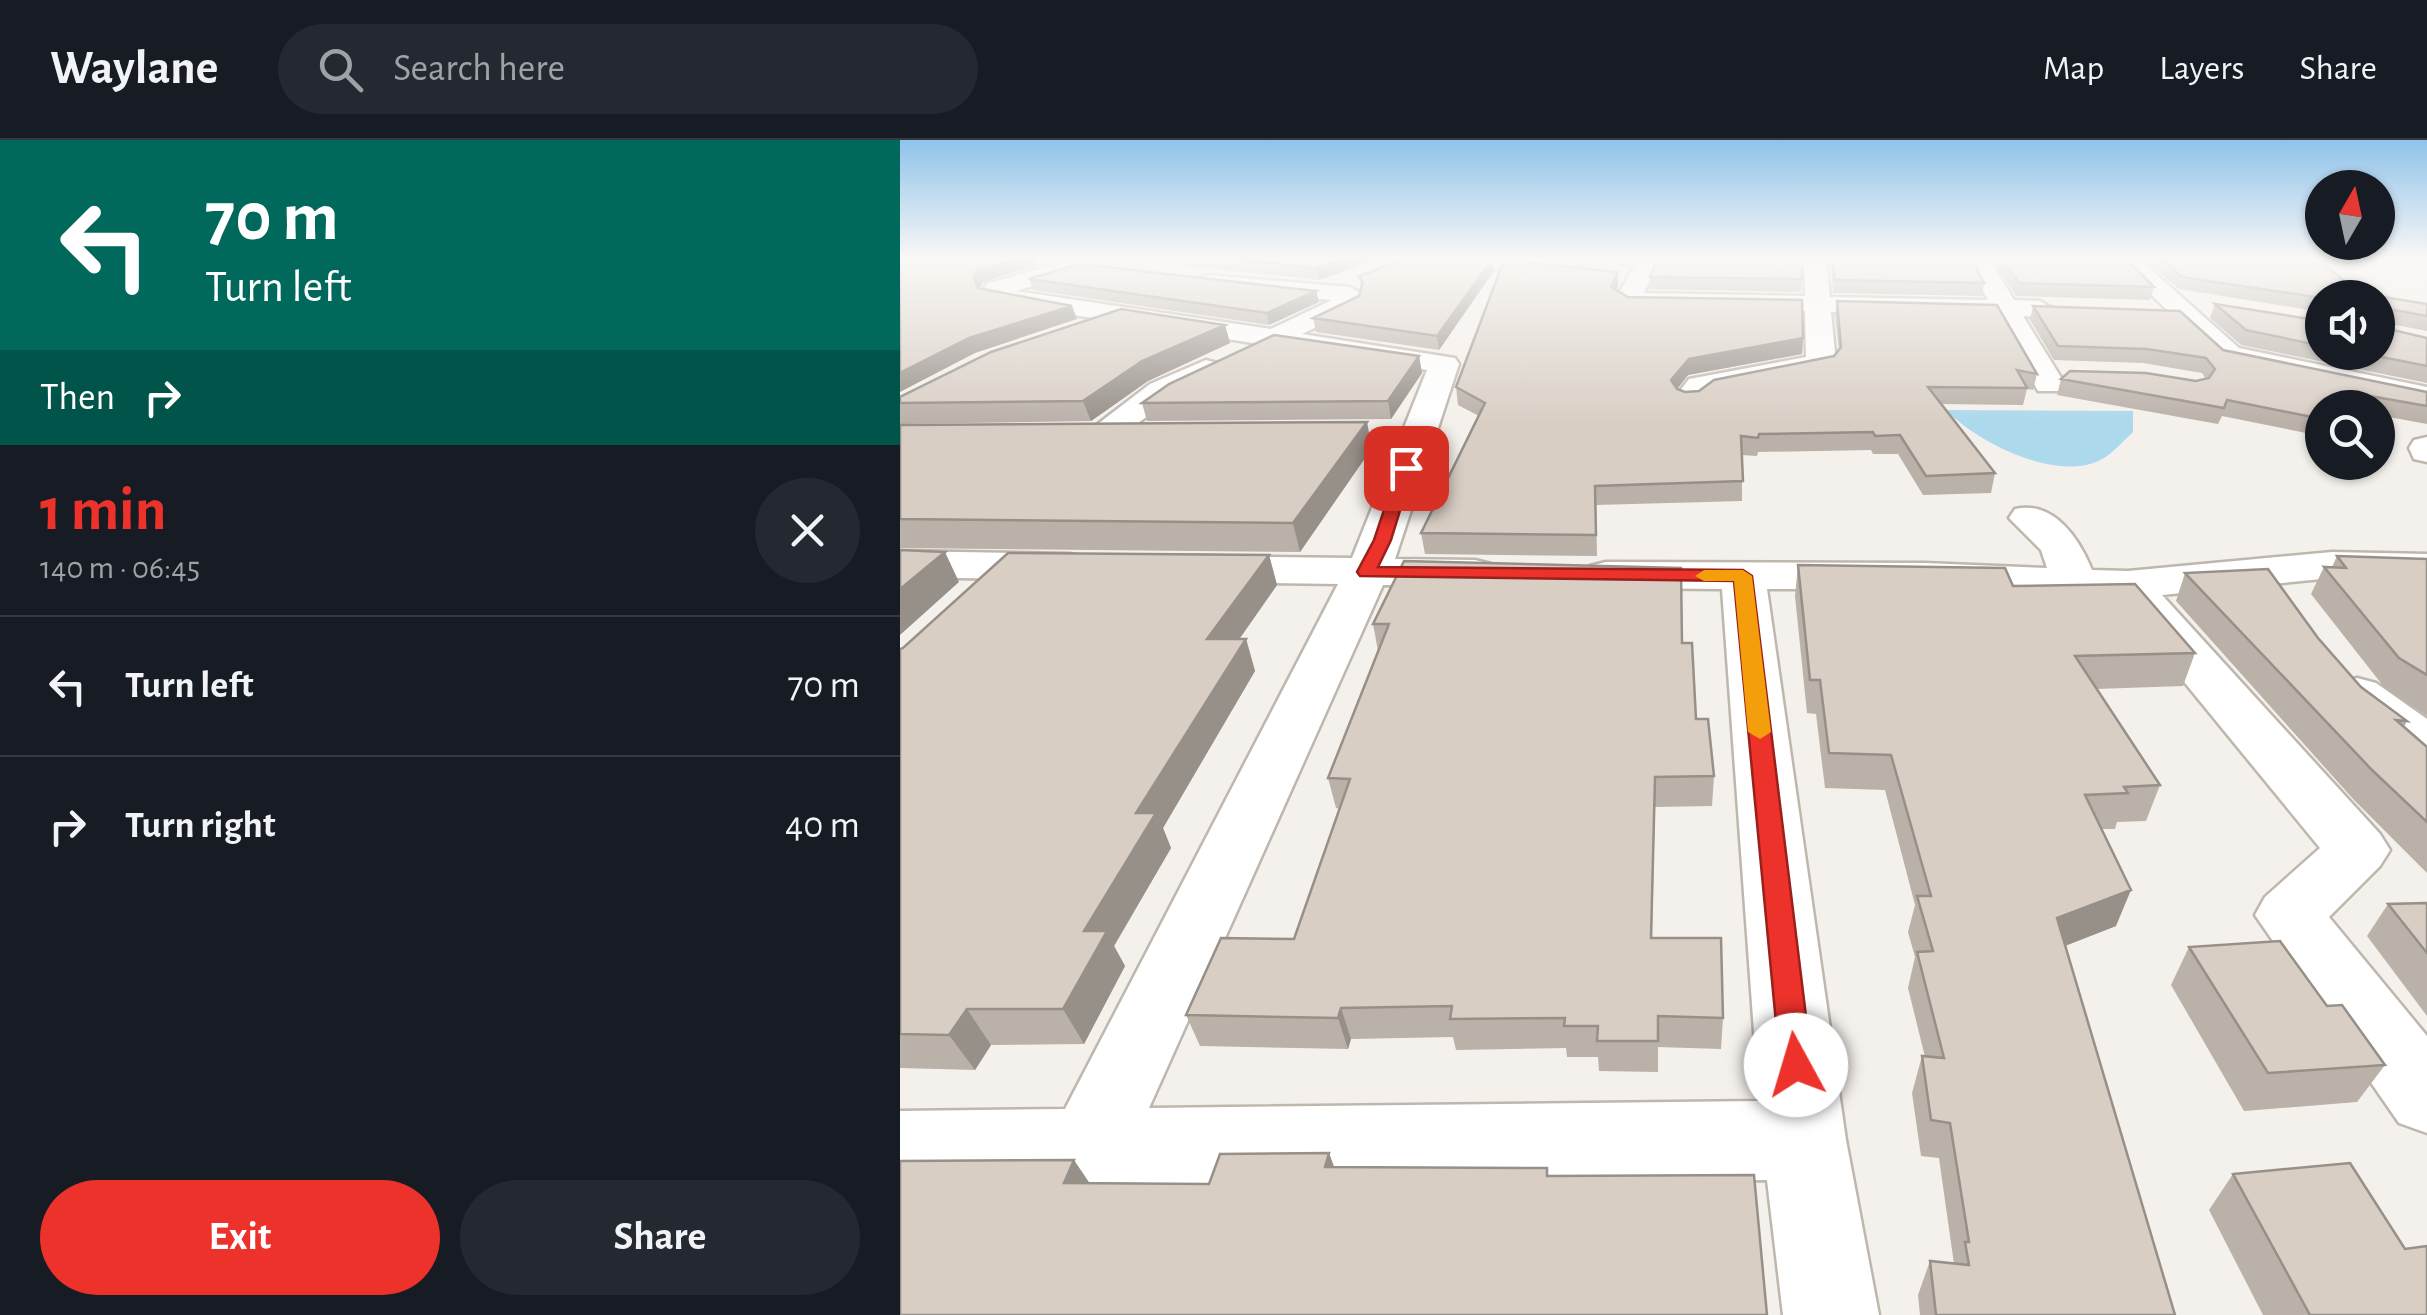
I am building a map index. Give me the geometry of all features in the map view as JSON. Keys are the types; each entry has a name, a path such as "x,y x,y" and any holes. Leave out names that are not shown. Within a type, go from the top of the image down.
{"street":[{"path":"1088,1151 1383,540 1398,433 1444,364 1118,314"},
{"path":"1074,332 1130,314"},
{"path":"1103,433 1161,390 1321,314"},
{"path":"1691,397 1700,386 1821,363 1818,314"},
{"path":"2008,314 2046,378 2082,374"},
{"path":"2183,314 2229,356 2427,397"},
{"path":"1066,434 1162,433"},
{"path":"2029,518 2101,583 2358,850 2289,915 2427,1097"},
{"path":"900,564 1925,576 2101,583 2332,565 2427,567"},
{"path":"968,604 1008,566"},
{"path":"2264,570 2297,613"},
{"path":"1743,576 1804,1140 1831,1315"},
{"path":"2330,657 2362,700 2427,745"},
{"path":"900,1150 1088,1151 1804,1140"}],"water":[{"path":"1946,410 2133,411 2133,432 2096,462 2058,466 1995,445"}],"building":[{"path":"900,314 1047,314 969,338 900,373"},
{"path":"1106,314 1152,314 1225,325 1142,361 1083,401 900,403 900,397 991,352"},
{"path":"1322,314 1453,314 1437,336 1313,318"},
{"path":"1484,314 1802,314 1803,338 1689,359 1671,380 1685,392 1699,391 1714,380 1834,356 1841,347 1838,314 2002,314 2037,374 2017,370 2027,388 1928,387 1995,473 1926,476 1900,435 1875,436 1873,432 1741,436 1743,481 1595,486 1596,535 1421,533 1485,403 1456,387"},
{"path":"2038,314 2183,314 2223,350 2305,367 2305,370 2427,392 2427,406 2395,400 2395,390 2305,390 2305,416 2227,400 2224,408 2061,379 2070,371 2146,373 2196,381 2209,378 2215,369 2206,358 2147,349 2058,346"},
{"path":"2227,314 2305,318 2305,342 2246,330"},
{"path":"2395,331 2427,338 2427,366 2395,360"},
{"path":"1274,335 1419,356 1388,401 1142,403 1169,384"},
{"path":"1367,422 1293,523 900,519 900,425"},
{"path":"900,550 945,552 900,589"},
{"path":"1008,553 1269,555 1207,639 1246,639 1136,813 1156,813 1084,931 1107,931 1063,1009 967,1009 949,1035 900,1034 900,649"},
{"path":"2337,556 2427,559 2427,675 2399,658 2324,567 2346,568"},
{"path":"1404,561 1681,568 1682,643 1692,643 1696,719 1708,719 1714,776 1655,777 1651,938 1721,938 1723,1018 1658,1016 1658,1041 1597,1041 1598,1026 1564,1026 1565,1018 1450,1019 1452,1006 1341,1008 1338,1018 1186,1015 1221,938 1294,939 1350,779 1328,778 1389,624 1373,624"},
{"path":"1798,565 2005,568 2013,586 2135,584 2195,653 2075,656 2160,785 2124,787 2128,793 2085,795 2131,890 2057,918 2175,1315 1936,1315 1930,1261 1969,1265 1965,1242 1969,1242 1950,1123 1931,1120 1922,1056 1944,1058 1917,952 1933,951 1917,896 1931,896 1891,755 1829,753 1820,680 1810,680"},
{"path":"2268,569 2318,638 2361,687 2407,721 2396,720 2427,747 2427,822 2372,770 2185,573"},
{"path":"2427,903 2427,953 2388,904"},
{"path":"2280,941 2327,1006 2342,1005 2385,1065 2268,1073 2189,947"},
{"path":"1329,1153 1325,1167 1547,1168 1547,1176 1754,1175 1767,1315 900,1315 900,1161 1074,1160 1064,1183 1209,1184 1220,1154"},
{"path":"2350,1163 2405,1249 2427,1246 2427,1315 2310,1315 2233,1174"}],"slow traffic":[{"path":"1704,576 1743,576 1760,732"}],"route":[{"path":"1406,468 1383,540 1366,572 1743,576 1796,1065"}]}
